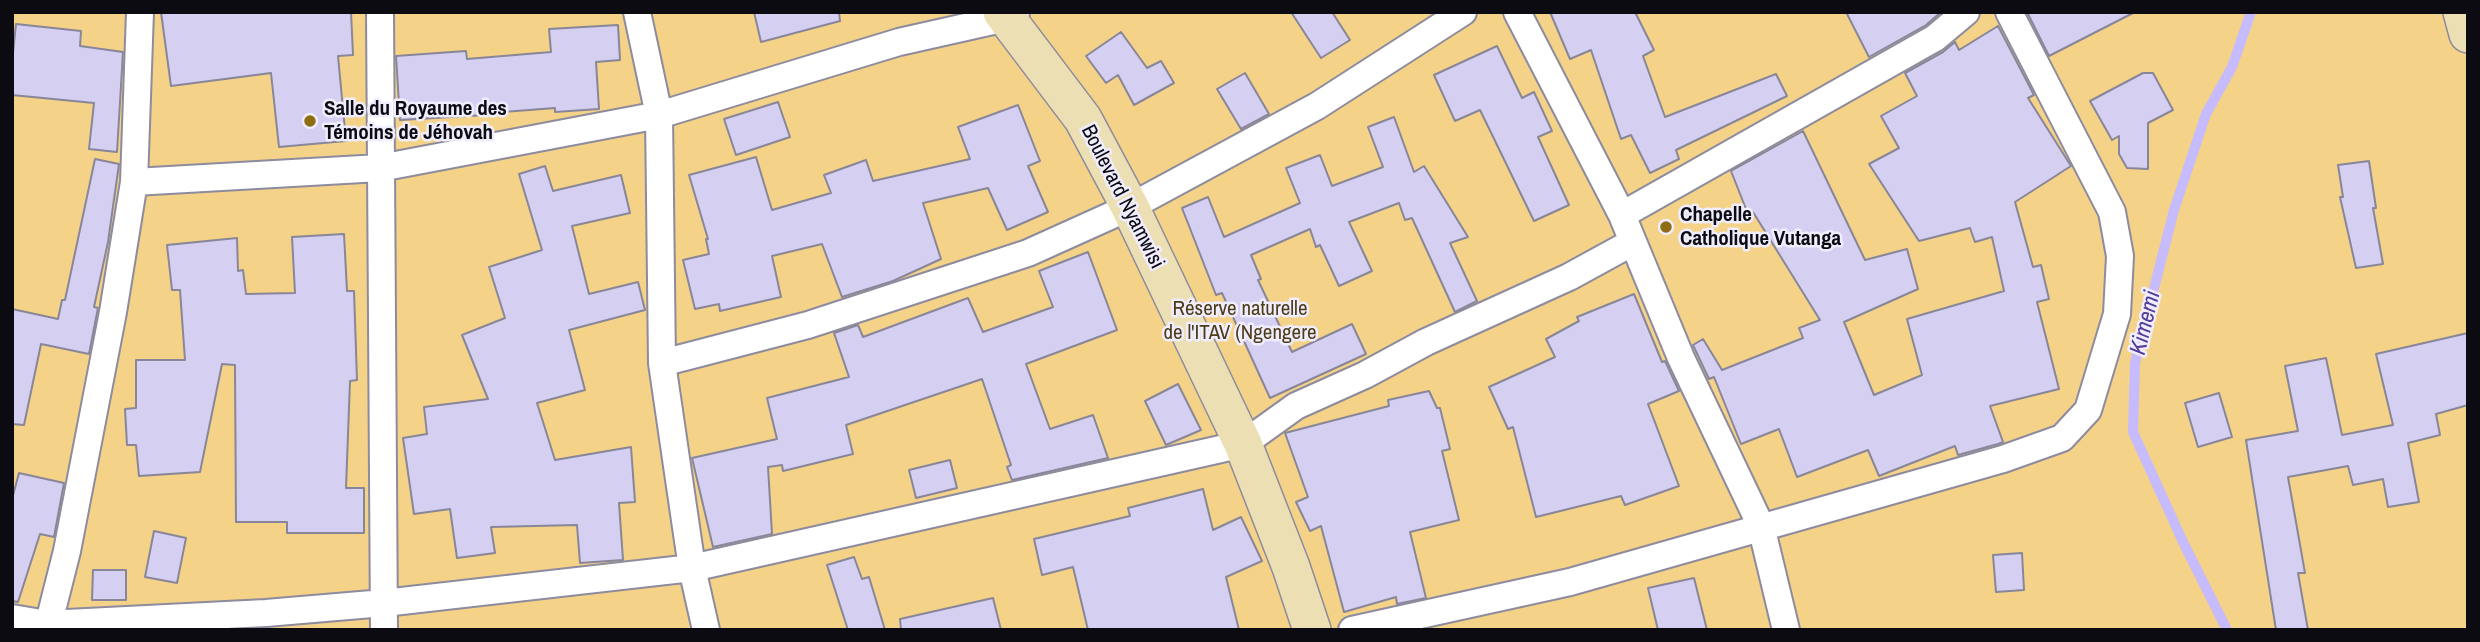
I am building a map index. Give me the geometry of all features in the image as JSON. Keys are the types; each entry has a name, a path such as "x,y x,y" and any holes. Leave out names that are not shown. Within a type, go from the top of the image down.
{"main road":[{"path":"2462,12 2468,34"},
{"name":"Boulevard Nyamwisi","path":"1008,14 1083,119 1130,207 1242,444 1291,567 1312,630"}],"street":[{"path":"47,627 69,537 113,312 134,182 140,12"},
{"path":"380,12 384,630"},
{"path":"636,12 659,115 662,363 692,568 706,630"},
{"path":"662,363 808,325 1028,253 1130,207 1317,106 1463,12"},
{"path":"1517,12 1622,215 1681,358 1761,526 1786,630"},
{"path":"1622,215 1935,38 1966,12"},
{"path":"1352,630 1570,582 2003,458 2062,438 2088,410 2117,314 2120,256 2112,212 2009,12"},
{"path":"134,182 380,168 659,115 899,42 1008,14"},
{"path":"12,618 47,627 252,614 384,603 692,568 1242,444 1296,406 1365,375 1426,342 1569,277 1633,242"}],"green space":[{"name":"Réserve naturelle de l'ITAV (Ngengere","path":"12,12 2468,12 2468,630 12,630"}],"building":[{"path":"161,12 351,12 353,55 338,56 346,141 279,147 271,73 171,86"},
{"path":"754,12 839,12 840,21 761,42"},
{"path":"1291,12 1332,12 1350,40 1321,58"},
{"path":"1550,12 1635,12 1654,50 1643,56 1665,117 1776,74 1787,96 1676,150 1679,159 1650,173 1631,135 1621,139 1591,50 1570,59"},
{"path":"1846,12 1940,13 1926,25 1869,57"},
{"path":"2027,12 2135,12 2049,56"},
{"path":"16,24 81,31 80,46 123,52 117,152 89,149 94,103 12,95"},
{"path":"618,25 620,60 596,62 599,109 555,112 555,108 400,120 396,56 466,51 467,59 551,52 549,29"},
{"path":"1998,26 2034,95 2028,98 2071,166 2015,202 2033,267 2041,265 2049,299 2037,302 2059,389 1990,406 2003,442 1998,444 1958,455 1955,446 1879,476 1868,450 1797,477 1779,429 1741,444 1714,377 1709,379 1693,345 1703,339 1722,370 1803,338 1799,328 1820,320 1753,212 1748,214 1731,171 1803,131 1865,260 1907,249 1918,289 1844,322 1874,395 1922,375 1907,319 2004,291 1992,237 1975,242 1970,228 1919,241 1869,164 1899,148 1881,116 1917,96 1905,73 1943,52 1955,42 1959,50"},
{"path":"1121,32 1147,68 1161,61 1174,83 1134,105 1118,75 1106,83 1086,56"},
{"path":"1497,46 1522,98 1534,92 1552,131 1538,137 1569,205 1534,221 1480,110 1455,121 1434,75"},
{"path":"1245,73 1269,114 1241,129 1217,89"},
{"path":"2143,73 2153,73 2173,110 2148,123 2148,169 2127,168 2119,154 2119,136 2112,140 2090,101"},
{"path":"778,102 790,137 736,155 724,119"},
{"path":"1018,105 1040,161 1028,166 1048,212 1007,230 988,188 923,203 941,259 893,281 842,297 822,244 772,256 781,297 720,311 719,304 695,309 683,260 709,254 708,239 689,175 756,157 772,210 831,193 824,175 866,160 873,181 970,159 958,127"},
{"path":"1394,117 1414,172 1424,166 1468,237 1450,243 1477,301 1455,312 1412,218 1405,220 1399,203 1349,222 1372,271 1339,286 1320,245 1316,247 1310,229 1251,255 1261,279 1258,280 1292,352 1352,324 1366,354 1270,398 1222,293 1216,295 1182,208 1208,197 1224,237 1300,203 1286,168 1320,155 1332,186 1383,167 1368,127"},
{"path":"95,159 119,164 108,242 94,307 98,308 89,354 41,344 24,425 12,424 12,309 58,319 62,300 65,300"},
{"path":"2369,161 2376,208 2373,208 2383,264 2356,268 2340,197 2343,197 2338,165"},
{"path":"545,166 553,191 621,175 630,213 572,226 589,294 638,282 645,310 569,330 585,390 537,403 555,460 631,447 635,502 619,503 623,560 580,563 577,525 491,527 495,553 457,558 450,509 414,514 403,438 427,434 424,407 488,399 462,335 505,318 489,267 542,250 519,174"},
{"path":"344,234 347,291 354,291 357,380 350,381 346,488 364,488 364,533 287,533 287,522 236,522 235,365 222,364 200,472 139,476 136,445 127,445 125,409 136,408 136,360 185,360 180,290 172,290 167,245 237,238 238,271 243,270 246,294 295,293 292,237"},
{"path":"1088,252 1117,330 1026,364 1050,429 1093,415 1108,458 1012,480 1007,467 1011,465 982,379 846,425 853,454 783,471 782,465 768,467 772,534 713,547 692,458 777,439 767,398 849,377 834,333 858,325 863,337 968,298 983,332 1053,307 1039,271"},
{"path":"1634,294 1662,362 1665,361 1679,391 1648,404 1679,486 1625,505 1621,496 1536,517 1513,427 1508,429 1489,387 1555,357 1546,339 1579,321 1577,317"},
{"path":"2468,333 2468,405 2436,414 2440,435 2408,443 2419,502 2388,507 2383,479 2353,485 2348,466 2288,477 2305,573 2298,573 2308,630 2276,630 2246,440 2298,431 2285,366 2326,358 2342,435 2393,425 2376,354"},
{"path":"1178,384 1201,430 1166,445 1145,401"},
{"path":"1429,391 1437,408 1440,408 1450,449 1442,451 1459,520 1410,532 1426,598 1397,604 1396,597 1344,612 1321,526 1310,531 1296,502 1308,497 1285,433 1389,406 1388,400"},
{"path":"2219,393 2232,437 2198,447 2185,403"},
{"path":"950,460 957,488 916,498 909,470"},
{"path":"19,473 64,483 54,537 40,534 18,602 12,601 12,499"},
{"path":"1203,489 1213,530 1241,517 1262,561 1226,577 1239,630 1088,630 1073,567 1042,575 1034,539 1130,516 1128,508"},
{"path":"154,531 186,538 177,583 145,577"},
{"path":"2022,553 2024,590 1996,592 1993,555"},
{"path":"854,557 862,579 869,577 885,630 848,630 827,565"},
{"path":"93,570 126,570 126,600 92,600"},
{"path":"1694,578 1707,630 1658,630 1648,588"},
{"path":"993,598 1001,630 901,630 900,619"}],"waterway":[{"name":"Kimemi","path":"2227,630 2133,432 2135,363 2174,210 2206,114 2232,67 2251,12"}],"place":[{"name":"Salle du Royaume des Témoins de Jéhovah","path":"310,121"},
{"name":"Chapelle Catholique Vutanga","path":"1666,227"}]}
